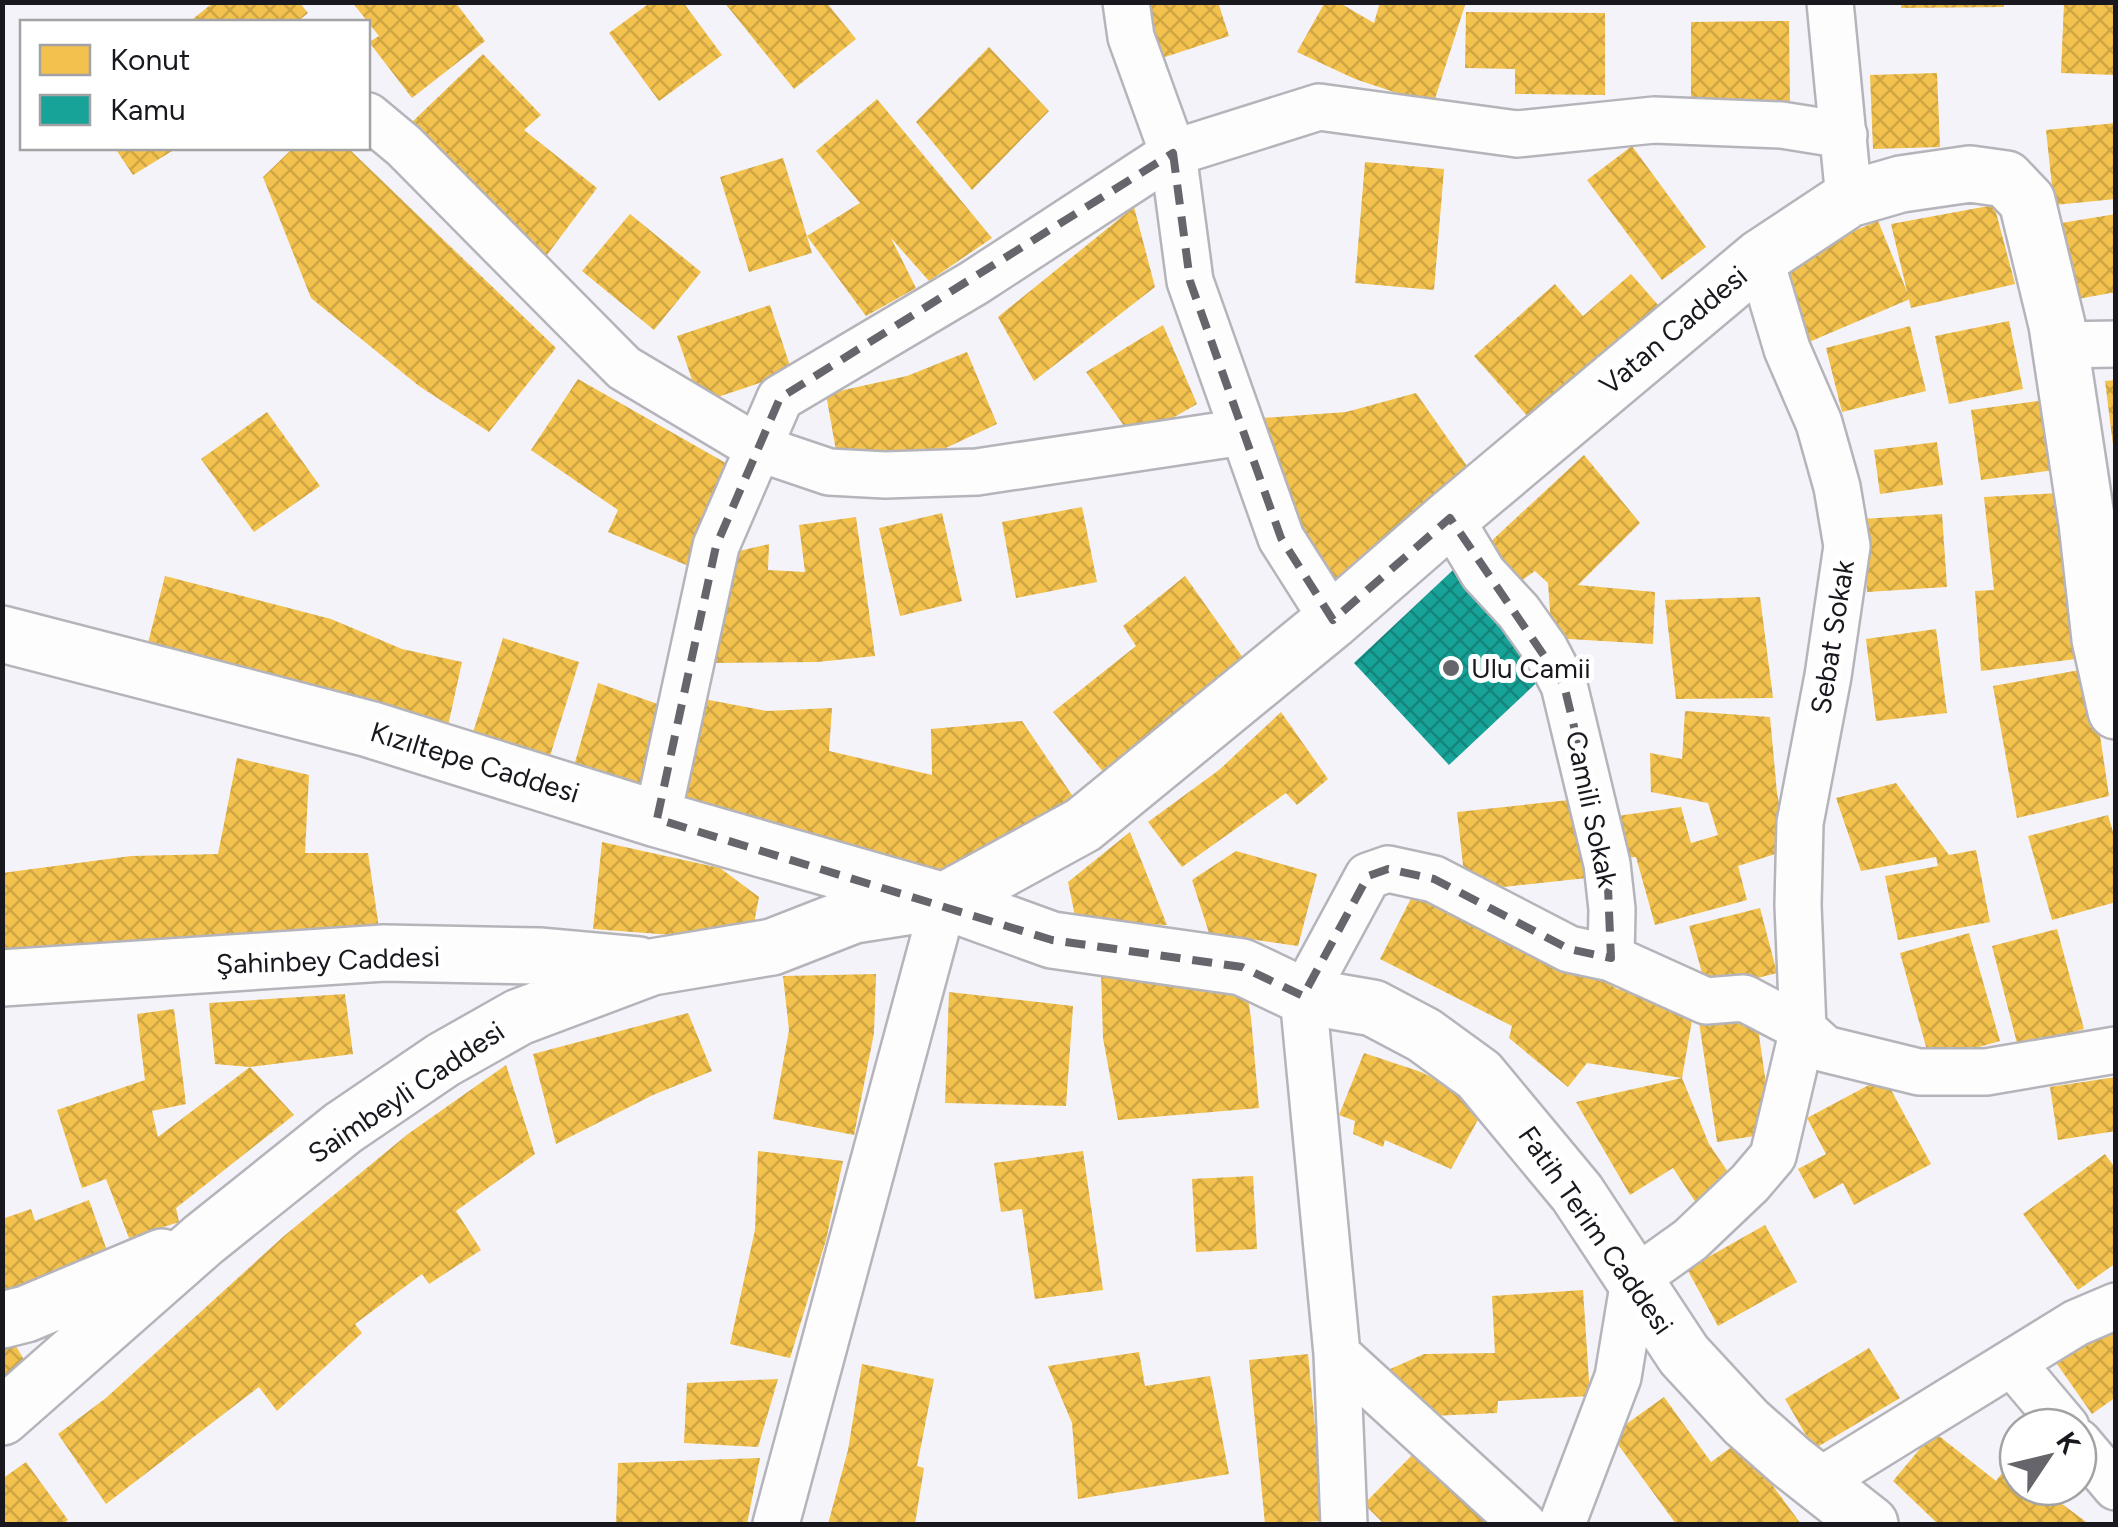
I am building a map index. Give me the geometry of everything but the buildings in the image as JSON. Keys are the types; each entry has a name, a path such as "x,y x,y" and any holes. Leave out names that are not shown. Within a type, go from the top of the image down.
{"street":[{"path":"1126,2 1130,37 1173,153 1190,281 1281,538 1333,620"},
{"path":"1830,2 1849,199"},
{"path":"657,819 716,546 780,398 974,283 1173,153 1319,107 1518,134 1654,120 1781,124 1844,135"},
{"path":"370,118 404,146 624,368 758,448 829,472 976,472 1243,432"},
{"name":"Vatan Caddesi","path":"944,901 1082,825 1333,620 1760,258 1849,199 1900,184 1970,174 2006,179 2027,201 2059,344 2088,523 2100,640 2116,712"},
{"name":"Sebat Sokak","path":"1634,1280 1690,1240 1773,1156 1804,1029 1798,905 1800,823 1828,676 1846,546 1837,487 1819,423 1787,350 1760,258"},
{"path":"2059,344 2116,344"},
{"name":"Camili Sokak","path":"1450,518 1483,574 1536,637 1564,685 1607,864 1612,909 1611,958"},
{"name":"Kızıltepe Caddesi","path":"2,634 370,729 657,819 944,901"},
{"path":"1344,1524 1337,1354 1303,996 1368,876 1388,869 1434,879 1569,950 1611,958 1706,1001 1744,998 1804,1029 1826,1049 1919,1072 1986,1072 2116,1050"},
{"path":"776,1524 944,901"},
{"name":"Saimbeyli Caddesi","path":"2,1417 202,1240 343,1128 442,1060 519,1017 652,966 772,947 854,915 944,901"},
{"name":"Fatih Terim Caddesi","path":"944,901 1052,940 1242,967 1303,996 1373,1008 1424,1035 1479,1075 1577,1193 1684,1355 1746,1422 1816,1484 1870,1524"},
{"name":"Şahinbey Caddesi","path":"2,978 384,953 539,956 652,966"},
{"path":"2,1320 26,1314 202,1240"},
{"path":"1562,1524 1618,1377 1634,1280"},
{"path":"1816,1484 2076,1324 2116,1306"},
{"path":"1337,1354 1523,1524"},
{"path":"2012,1363 2049,1407"},
{"path":"2098,1466 2116,1487"}],"highlighted area":[{"path":"1173,153 1190,281 1281,538 1333,620 1450,518 1564,685 1607,864 1611,958 1569,949 1434,879 1388,869 1368,876 1303,996 1242,967 1052,940 657,819 716,546 780,398"}],"place":[{"name":"Ulu Camii","path":"1451,668"}]}
